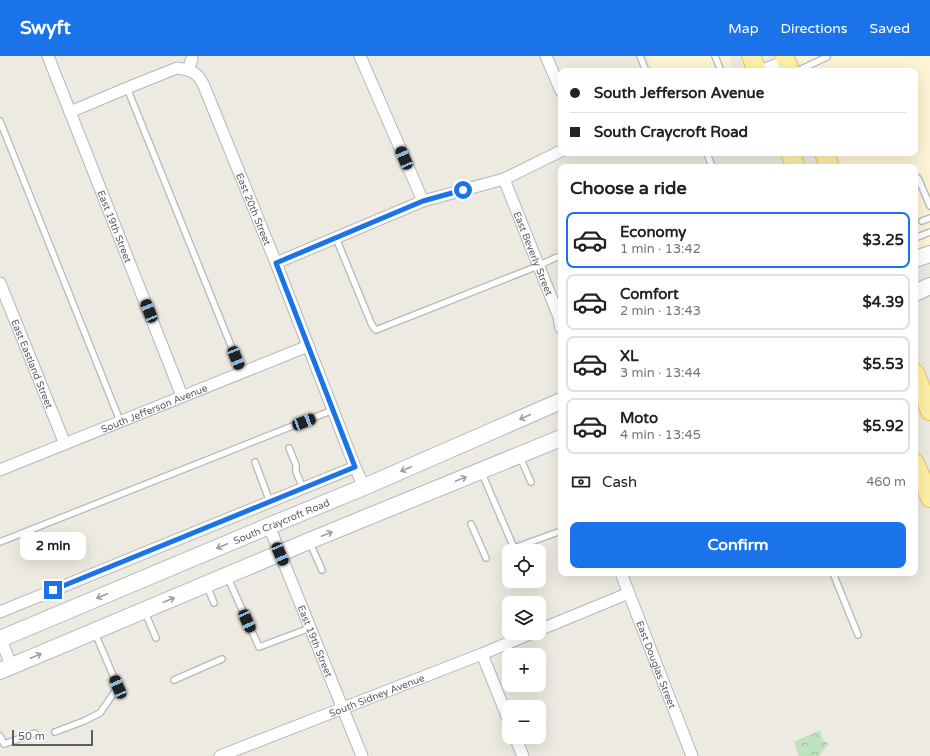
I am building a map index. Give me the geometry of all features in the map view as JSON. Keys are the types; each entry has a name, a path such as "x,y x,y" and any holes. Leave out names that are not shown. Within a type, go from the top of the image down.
{"main road":[{"path":"751,56 757,68"},
{"path":"918,258 930,254"},
{"path":"918,292 930,286"},
{"path":"918,381 930,411"},
{"name":"South Craycroft Road","path":"0,638 364,487 558,402"},
{"path":"6,668 309,541 558,439"},
{"path":"918,470 930,498"}],"street":[{"name":"East 19th Street","path":"48,56 182,396"},
{"path":"360,56 423,201"},
{"path":"546,56 558,84"},
{"name":"East 20th Street","path":"127,88 190,64 201,79 276,263 364,487"},
{"path":"774,68 789,65"},
{"path":"70,112 127,88"},
{"path":"276,263 423,201 504,179 558,152"},
{"name":"East Beverly Street","path":"504,179 558,314"},
{"name":"East Eastland Street","path":"0,283 65,444"},
{"name":"South Jefferson Avenue","path":"1,467 65,444 308,346"},
{"path":"0,612 355,467"},
{"name":"East 19th Street","path":"269,526 362,756"},
{"name":"East Douglas Street","path":"622,576 692,756"},
{"path":"546,627 629,593"},
{"path":"0,638 6,668"},
{"name":"South Sidney Avenue","path":"220,756 515,640"},
{"path":"482,654 502,704"},
{"path":"518,744 523,756"}],"lane":[{"path":"640,56 645,68"},
{"path":"715,56 720,68"},
{"path":"789,65 827,58"},
{"path":"127,88 242,373"},
{"path":"0,121 120,421"},
{"path":"708,156 711,164"},
{"path":"918,178 930,206"},
{"path":"922,221 930,218"},
{"path":"918,237 930,232"},
{"path":"336,238 371,323 376,330 558,257"},
{"path":"0,542 333,410"},
{"path":"288,448 296,465 296,472 304,489"},
{"path":"519,455 531,482"},
{"path":"255,462 270,502"},
{"path":"481,471 514,548 558,532"},
{"path":"471,524 486,558"},
{"path":"309,541 322,570"},
{"path":"227,576 259,647 310,628"},
{"path":"835,576 858,635"},
{"path":"206,584 214,603"},
{"path":"144,610 156,638"},
{"path":"55,732 100,713 118,687 94,631"},
{"path":"174,680 222,659"},
{"path":"0,736 4,744 35,732"}],"shaded area":[{"path":"647,56 730,56 731,68 652,68"},
{"path":"797,56 930,56 930,247 918,251 918,164 841,164 838,156 918,156 918,68 802,68"}],"green space":[{"path":"820,730 823,740 828,744 819,756 799,756 794,742"}],"route":[{"path":"53,590 355,467 276,263 423,201 463,190"}]}
